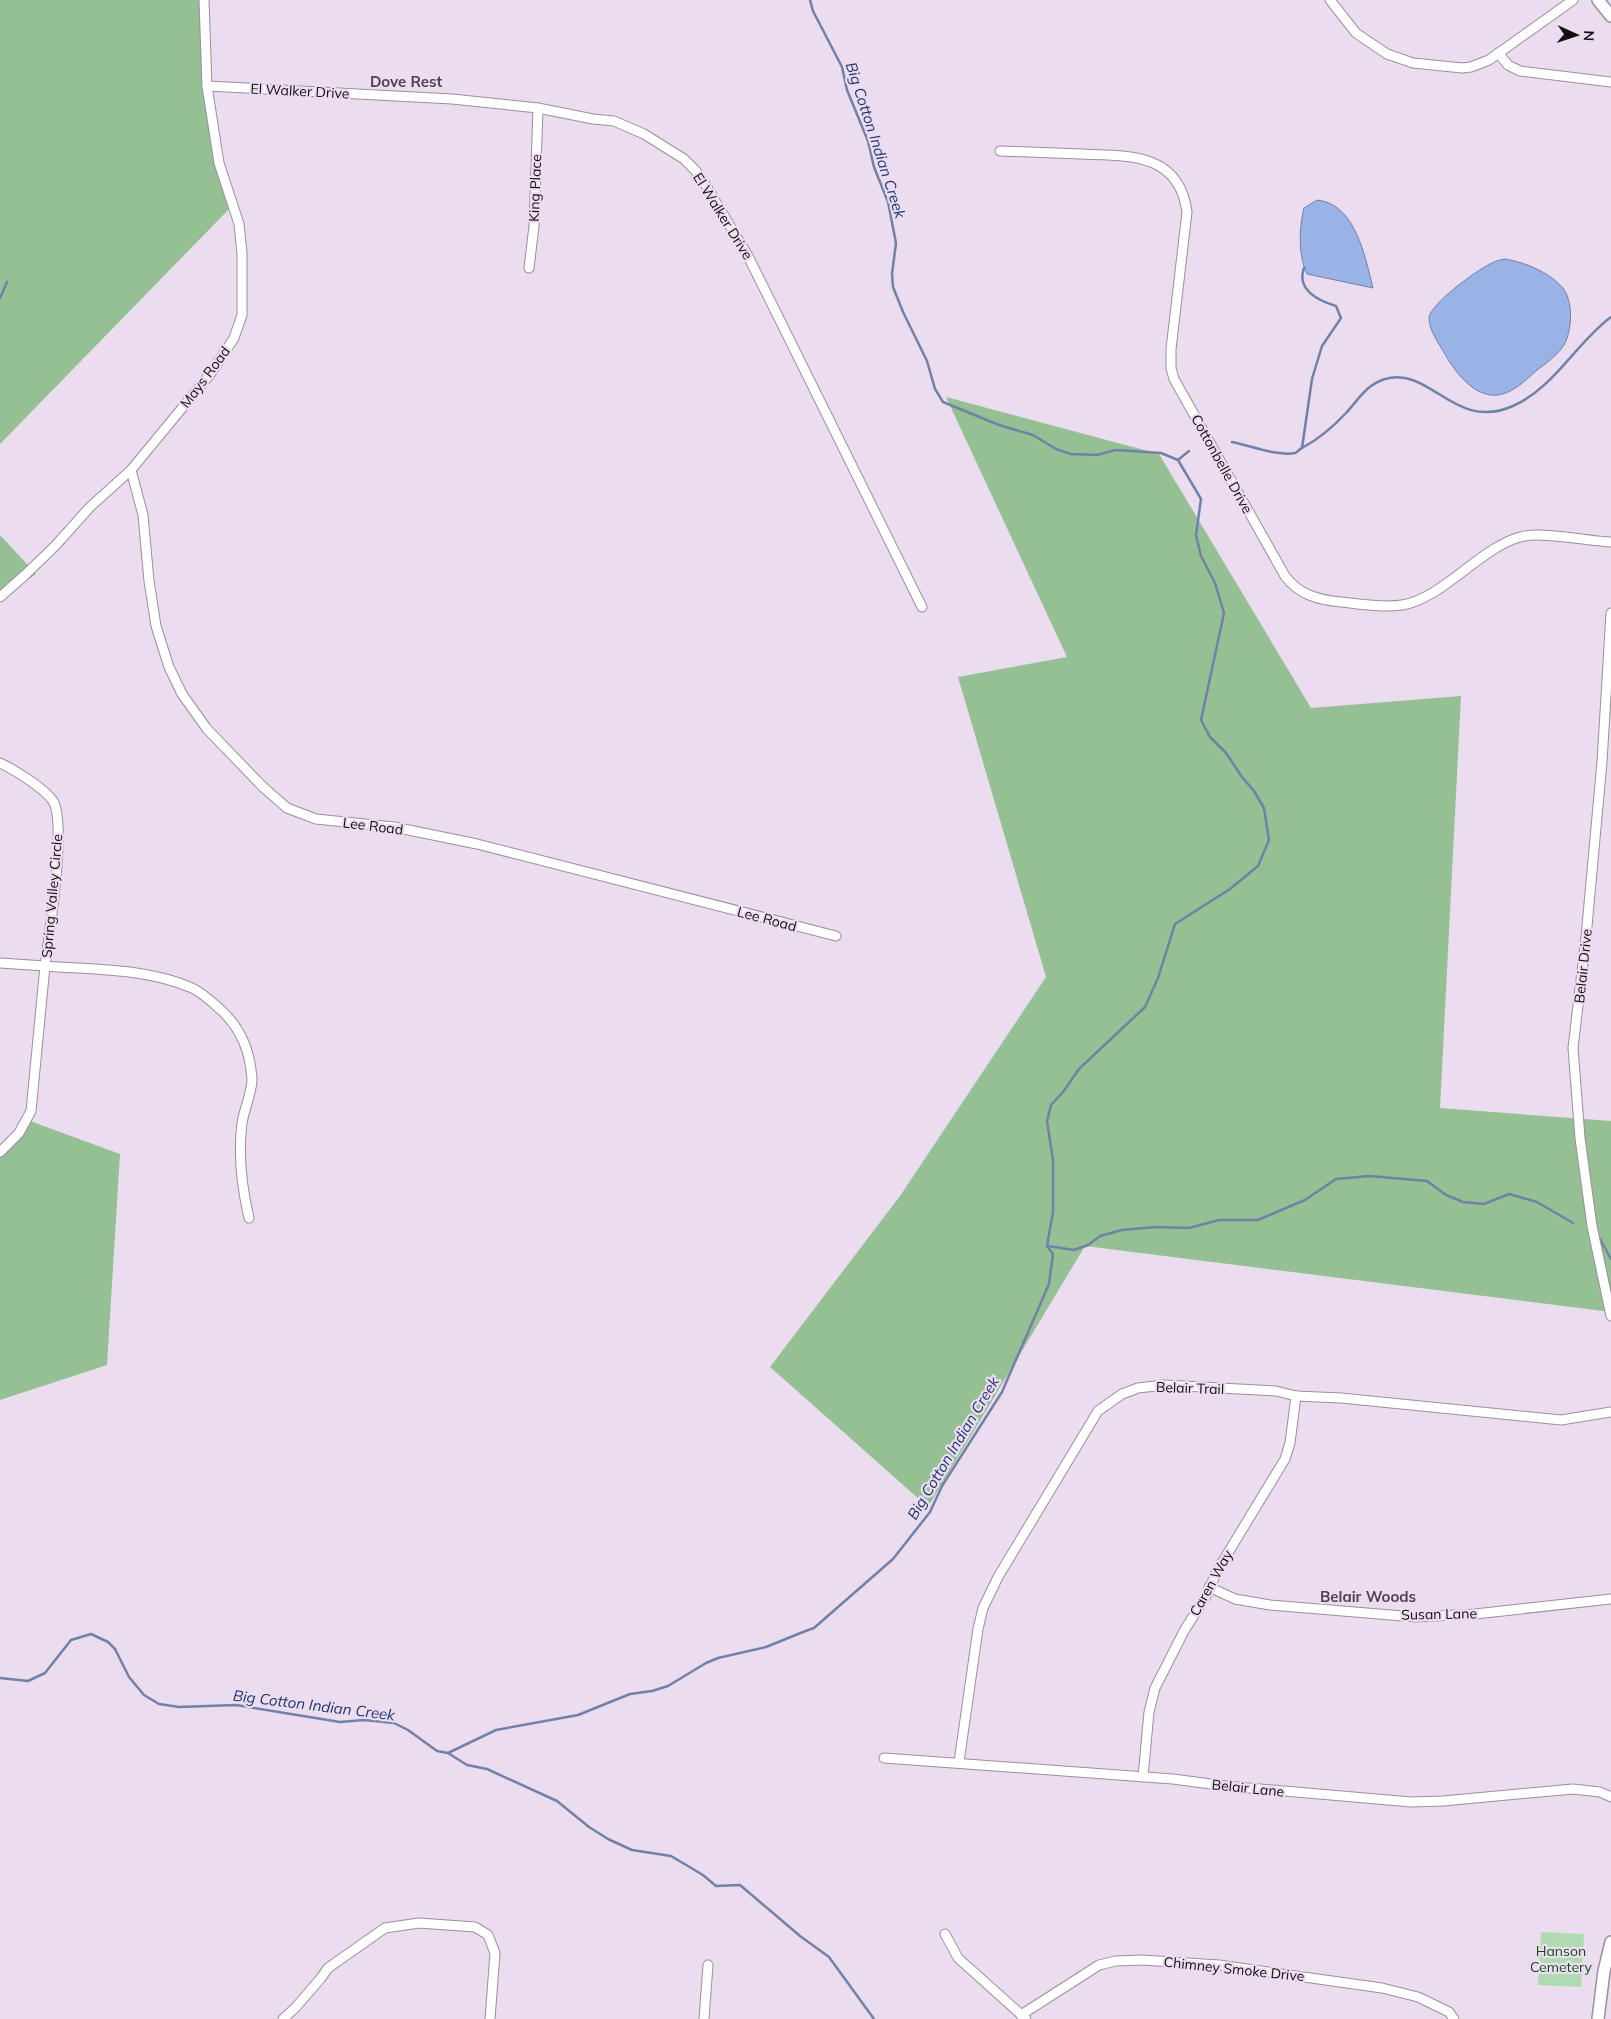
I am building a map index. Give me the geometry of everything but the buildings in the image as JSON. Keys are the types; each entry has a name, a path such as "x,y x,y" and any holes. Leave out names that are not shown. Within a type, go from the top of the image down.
{"street":[{"name":"Mays Road","path":"0,597 25,576 55,546 90,506 131,470 211,373 234,338 242,316 242,253 239,224 219,164 207,86 204,0"},
{"path":"1330,0 1356,33 1387,54 1413,63 1462,68 1482,63 1573,0"},
{"path":"1598,0 1611,16"},
{"path":"1498,53 1508,64 1520,71 1611,82"},
{"name":"El Walker Drive","path":"207,86 452,99 538,108 593,119 614,121 644,134 684,160 696,171 748,256 922,606"},
{"name":"King Place","path":"529,268 534,226 538,108"},
{"name":"Cottonbelle Drive","path":"1000,150 1132,156 1158,165 1173,178 1181,190 1187,212 1171,350 1171,368 1174,379 1285,576 1301,592 1313,598 1330,601 1401,606 1420,600 1504,544 1520,537 1534,535 1611,542"},
{"name":"Lee Road","path":"131,470 143,515 149,581 156,626 169,667 182,694 206,730 263,787 287,808 316,819 394,827 477,844 836,936"},
{"name":"Belair Drive","path":"1611,613 1602,762 1586,937 1573,1048 1580,1138 1592,1226 1611,1316"},
{"name":"Spring Valley Circle","path":"0,763 28,779 54,802 58,828 58,859 45,966 31,1111 19,1134 0,1152"},
{"name":"Spring Valley Circle","path":"0,963 45,966"},
{"path":"45,966 129,973 162,978 193,989 214,1003 233,1022 246,1044 252,1080 242,1124 243,1192 249,1218"},
{"name":"Belair Trail","path":"959,1762 978,1629 983,1608 998,1577 1098,1410 1122,1394 1138,1388 1164,1385 1276,1392 1296,1396 1341,1398 1561,1420 1611,1412"},
{"name":"Caren Way","path":"1143,1777 1149,1712 1155,1688 1184,1632 1206,1596 1217,1571 1285,1459 1290,1443 1296,1396"},
{"name":"Susan Lane","path":"1209,1587 1235,1599 1270,1605 1415,1617 1475,1614 1611,1599"},
{"name":"Belair Lane","path":"884,1758 1143,1777 1410,1802 1442,1801 1573,1789 1600,1792 1611,1797"},
{"path":"283,2019 296,2007 328,1968 385,1928 419,1923 475,1927 488,1935 495,1953 490,2019"},
{"path":"945,1934 958,1958 1023,2017"},
{"path":"1598,2019 1606,1999 1604,1972 1611,1942"},
{"name":"Chimney Smoke Drive","path":"1023,2017 1098,1966 1116,1961 1142,1960 1219,1965 1382,1988 1418,1997 1449,2012 1454,2019"},
{"path":"704,2019 708,1965"}],"green space":[{"path":"0,0 208,0 213,134 232,206 0,444"},
{"path":"946,397 1159,454 1311,708 1461,696 1440,1108 1611,1121 1611,1312 1085,1246 928,1507 770,1367 900,1196 1046,977 958,677 1067,657"},
{"path":"0,535 36,574 0,599"},
{"path":"30,1121 120,1154 107,1365 0,1400 0,1150"},
{"name":"Hanson Cemetery","path":"1541,1932 1584,1934 1581,1987 1538,1985"}],"water":[{"path":"1317,200 1330,204 1341,211 1350,221 1362,248 1373,288 1307,274 1301,250 1301,224 1304,208"},
{"path":"1505,259 1536,268 1562,287 1570,307 1570,324 1564,345 1551,360 1514,389 1504,394 1490,395 1482,393 1467,383 1455,370 1435,338 1429,318 1437,304 1465,280 1484,267"}],"waterway":[{"name":"Big Cotton Indian Creek","path":"0,1678 28,1681 45,1673 71,1640 91,1634 108,1642 115,1649 129,1677 144,1695 159,1704 179,1707 236,1705 340,1722 364,1720 394,1723 408,1730 437,1751 448,1753 496,1730 578,1715 630,1694 652,1691 668,1686 706,1663 718,1658 766,1647 814,1628 893,1559 930,1512 942,1486 1002,1392 1049,1284 1053,1254 1047,1246 1053,1212 1053,1160 1047,1121 1051,1105 1079,1069 1145,1007 1158,978 1175,924 1230,889 1258,866 1269,840 1264,808 1226,753 1210,737 1201,720 1224,613 1215,583 1201,556 1196,535 1201,499 1178,460 1161,453 1116,450 1097,455 1071,454 1056,449 1033,435 999,425 943,402 935,389 927,361 893,287 892,274 896,243 888,202 874,167 868,141 847,90 842,67 813,11 810,0"},
{"path":"1302,448 1312,379 1322,346 1341,318 1336,306 1316,298 1306,288 1302,276 1304,268"},
{"path":"0,298 7,282"},
{"path":"1232,442 1272,452 1295,453 1331,428 1368,389 1385,379 1401,377 1416,381 1459,405 1475,411 1492,412 1513,406 1541,388 1587,339 1611,317"},
{"path":"1178,460 1189,451"},
{"path":"1047,1246 1074,1250 1088,1245 1100,1236 1122,1230 1156,1227 1189,1228 1219,1220 1258,1220 1305,1200 1336,1179 1369,1176 1427,1181 1446,1195 1463,1202 1484,1204 1509,1194 1537,1202 1573,1223"},
{"path":"1600,1239 1611,1259"},
{"path":"448,1753 467,1765 487,1769 557,1801 589,1827 608,1839 632,1850 671,1856 703,1875 716,1886 740,1885 800,1936 829,1957 874,2019"}],"district":[{"name":"Dove Rest","path":"406,81"},
{"name":"Belair Woods","path":"1368,1596"}]}
